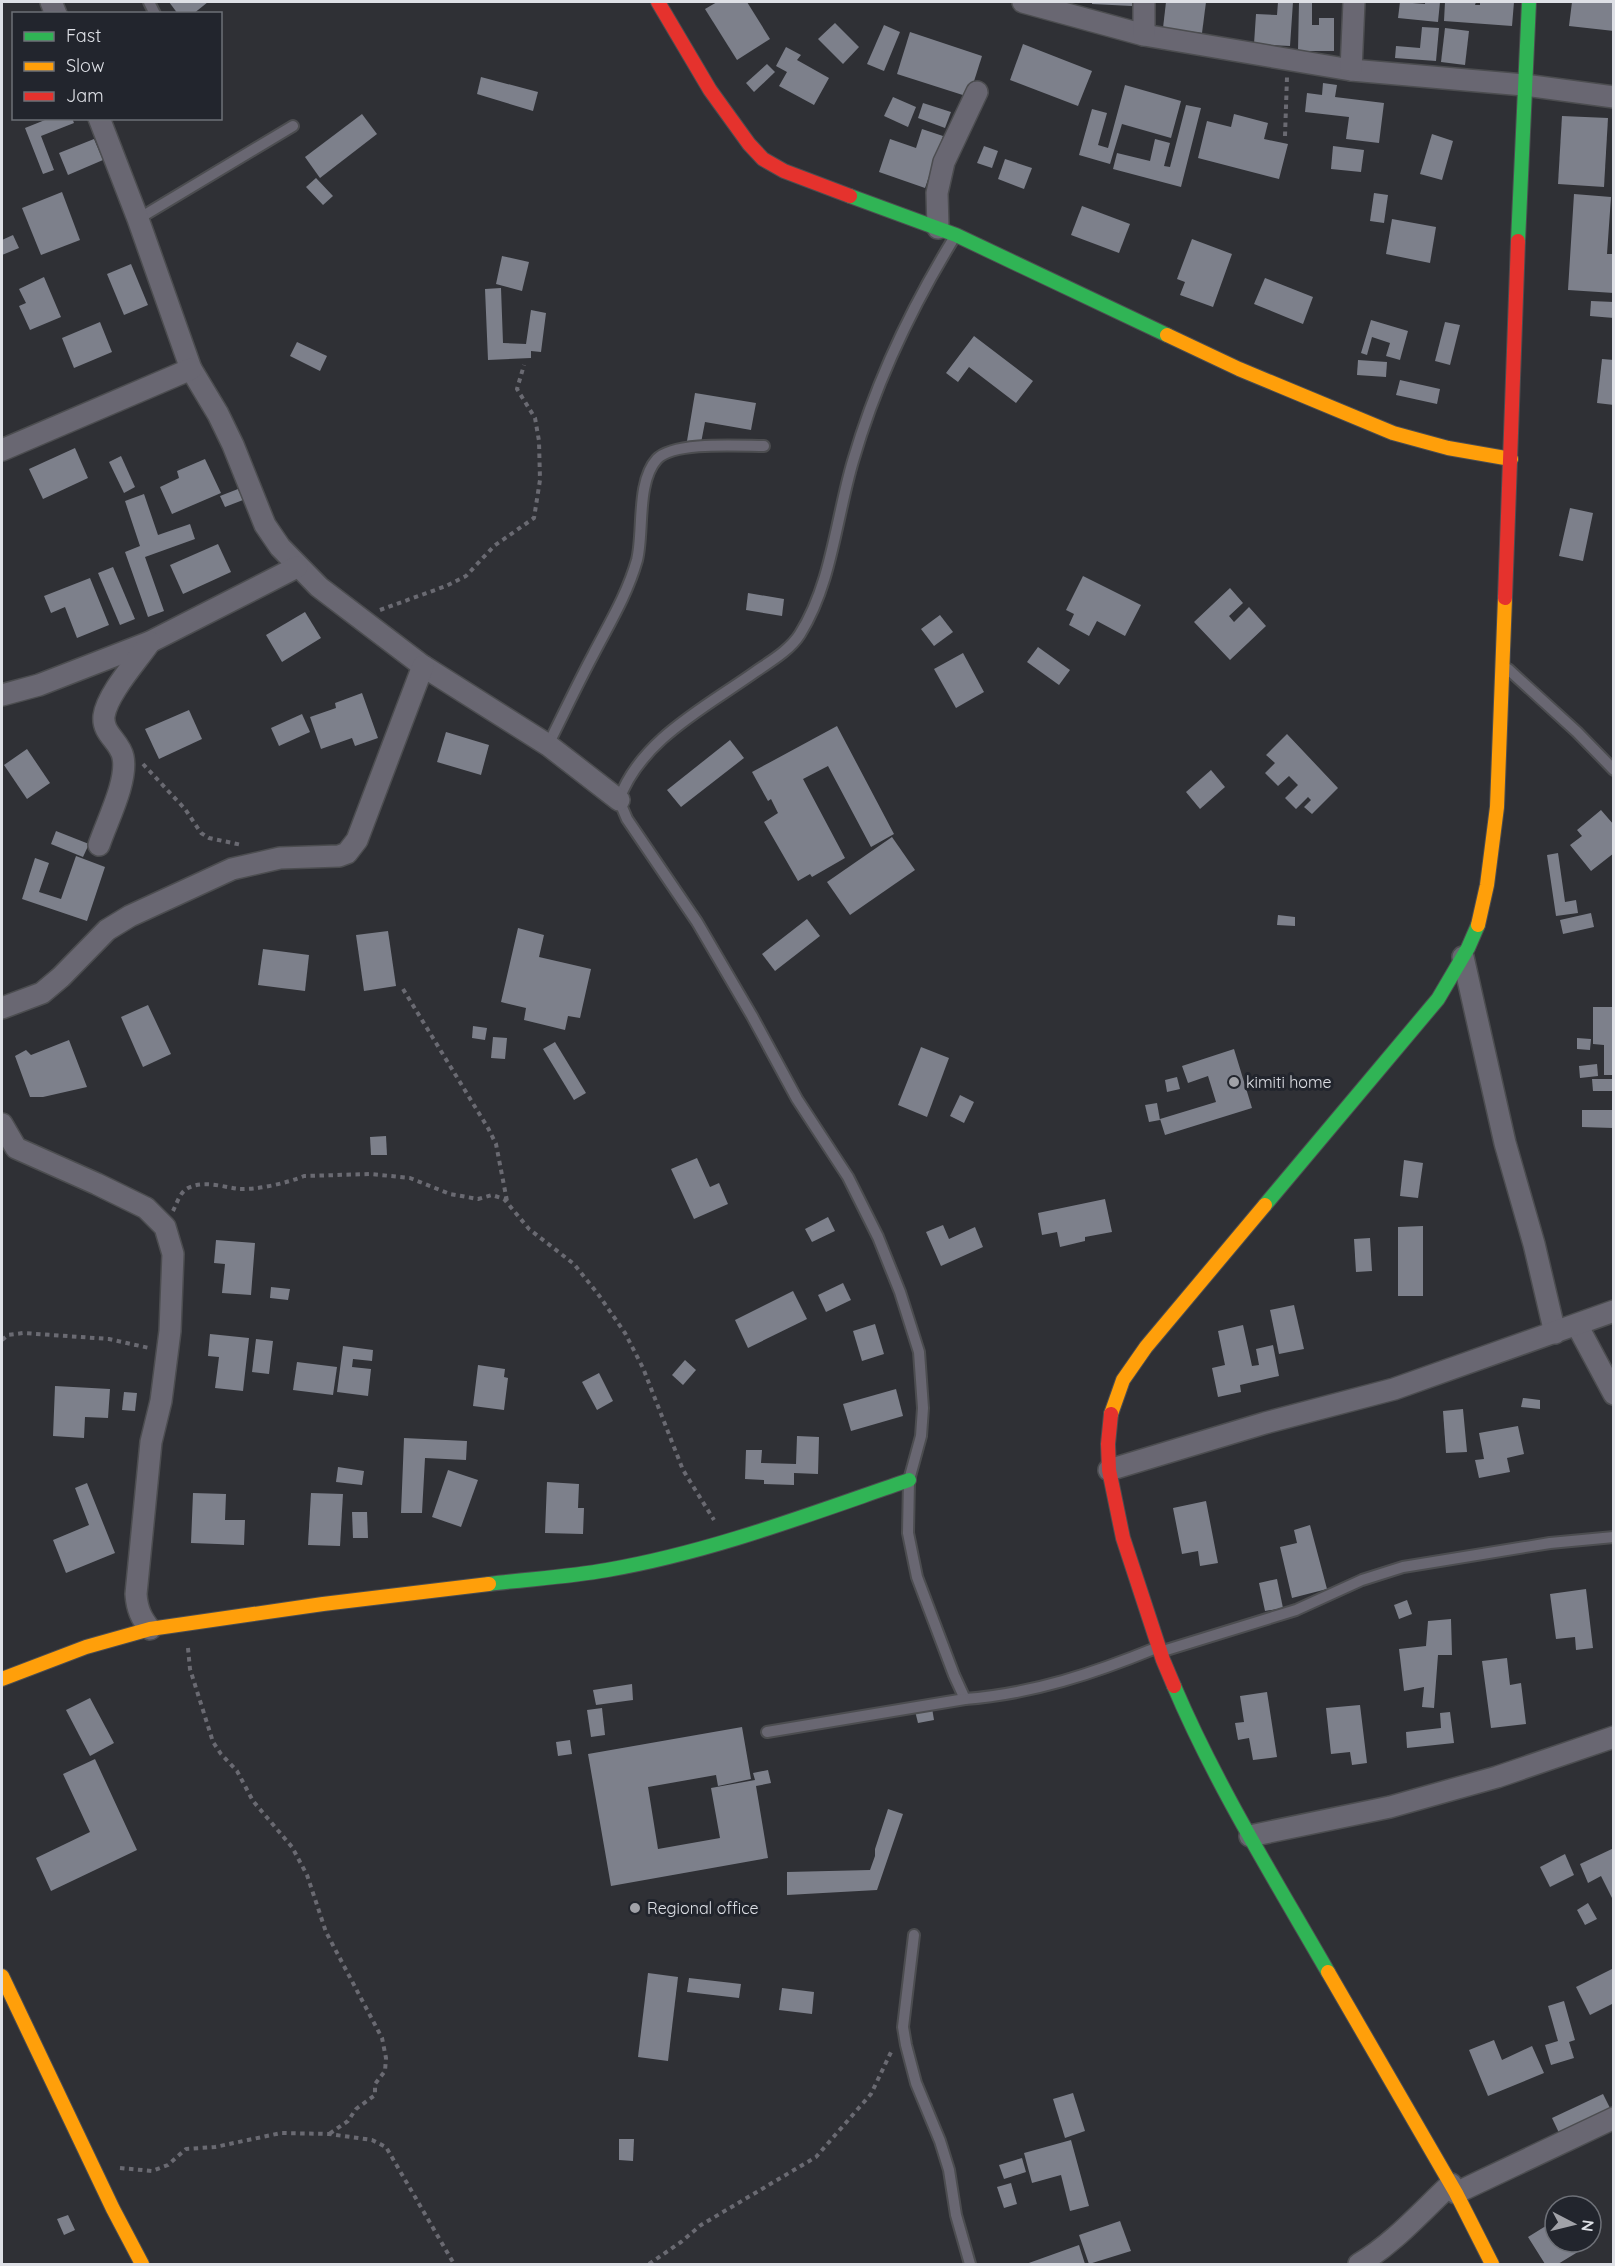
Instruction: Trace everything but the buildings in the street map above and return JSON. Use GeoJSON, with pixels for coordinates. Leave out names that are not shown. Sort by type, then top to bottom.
{"type":"FeatureCollection","features":[{"type":"Feature","properties":{"kind":"street"},"geometry":{"type":"LineString","coordinates":[[658,2],[710,90],[749,144],[763,159],[784,171],[947,232],[1239,369],[1336,411],[1393,433],[1448,448],[1511,459]]}},
{"type":"Feature","properties":{"kind":"street"},"geometry":{"type":"LineString","coordinates":[[1023,2],[1144,35],[1351,70],[1524,85],[1614,97]]}},
{"type":"Feature","properties":{"kind":"street"},"geometry":{"type":"LineString","coordinates":[[1144,2],[1144,35]]}},
{"type":"Feature","properties":{"kind":"street"},"geometry":{"type":"LineString","coordinates":[[1351,70],[1354,2]]}},
{"type":"Feature","properties":{"kind":"street"},"geometry":{"type":"LineString","coordinates":[[1492,2265],[1453,2189],[1250,1836],[1185,1712],[1159,1650],[1122,1538],[1109,1470],[1108,1444],[1111,1412],[1123,1380],[1146,1347],[1438,999],[1463,957],[1476,928],[1484,898],[1497,807],[1529,2]]}},
{"type":"Feature","properties":{"kind":"street"},"geometry":{"type":"LineString","coordinates":[[947,232],[937,193],[944,162],[977,92]]}},
{"type":"Feature","properties":{"kind":"street"},"geometry":{"type":"LineString","coordinates":[[100,120],[138,219],[191,369],[218,414],[233,445],[265,525],[297,567],[319,587],[423,666],[548,745],[619,801]]}},
{"type":"Feature","properties":{"kind":"street"},"geometry":{"type":"LineString","coordinates":[[2,450],[191,369]]}},
{"type":"Feature","properties":{"kind":"street"},"geometry":{"type":"LineString","coordinates":[[2,696],[39,685],[150,642],[297,567]]}},
{"type":"Feature","properties":{"kind":"street"},"geometry":{"type":"LineString","coordinates":[[99,845],[124,772],[123,756],[109,735],[104,716],[113,695],[150,642]]}},
{"type":"Feature","properties":{"kind":"street"},"geometry":{"type":"LineString","coordinates":[[2,1008],[42,993],[61,977],[106,930],[130,916],[232,869],[280,858],[329,857],[347,853],[357,840],[423,666]]}},
{"type":"Feature","properties":{"kind":"street"},"geometry":{"type":"LineString","coordinates":[[1463,957],[1505,1143],[1534,1244],[1555,1333]]}},
{"type":"Feature","properties":{"kind":"street"},"geometry":{"type":"LineString","coordinates":[[2,1124],[9,1144],[146,1208],[165,1227],[173,1254],[167,1352],[161,1401],[151,1442],[136,1594],[141,1618],[150,1629]]}},
{"type":"Feature","properties":{"kind":"street"},"geometry":{"type":"LineString","coordinates":[[1109,1470],[1265,1423],[1394,1389],[1614,1311]]}},
{"type":"Feature","properties":{"kind":"street"},"geometry":{"type":"LineString","coordinates":[[1577,1325],[1614,1394]]}},
{"type":"Feature","properties":{"kind":"street"},"geometry":{"type":"LineString","coordinates":[[2,1679],[86,1647],[150,1629],[323,1604],[607,1570],[728,1541],[794,1521],[909,1480]]}},
{"type":"Feature","properties":{"kind":"street"},"geometry":{"type":"LineString","coordinates":[[1250,1836],[1390,1807],[1497,1777],[1614,1737]]}},
{"type":"Feature","properties":{"kind":"street"},"geometry":{"type":"LineString","coordinates":[[2,1976],[92,2166],[142,2265]]}},
{"type":"Feature","properties":{"kind":"street"},"geometry":{"type":"LineString","coordinates":[[1359,2265],[1379,2252],[1453,2189],[1614,2118]]}},
{"type":"Feature","properties":{"kind":"lane"},"geometry":{"type":"LineString","coordinates":[[138,219],[293,126]]}},
{"type":"Feature","properties":{"kind":"lane"},"geometry":{"type":"LineString","coordinates":[[947,232],[932,274],[882,376],[853,461],[816,604],[799,636],[781,654],[672,731],[655,746],[639,762],[625,784],[619,801],[627,819],[697,922],[797,1099],[848,1177],[878,1237],[919,1352],[921,1436],[909,1480],[908,1533],[917,1577],[954,1675],[966,1699]]}},
{"type":"Feature","properties":{"kind":"lane"},"geometry":{"type":"LineString","coordinates":[[548,745],[628,586],[638,557],[642,498],[658,457],[680,449],[712,445],[764,446]]}},
{"type":"Feature","properties":{"kind":"lane"},"geometry":{"type":"LineString","coordinates":[[1503,664],[1614,770]]}},
{"type":"Feature","properties":{"kind":"lane"},"geometry":{"type":"LineString","coordinates":[[766,1732],[966,1699],[993,1697],[1039,1687],[1099,1671],[1159,1650],[1296,1610],[1362,1580],[1403,1567],[1550,1543],[1614,1537]]}},
{"type":"Feature","properties":{"kind":"lane"},"geometry":{"type":"LineString","coordinates":[[914,1935],[903,2027],[916,2083],[940,2141],[949,2170],[956,2215],[970,2265]]}},
{"type":"Feature","properties":{"kind":"path"},"geometry":{"type":"LineString","coordinates":[[1286,136],[1289,59]]}},
{"type":"Feature","properties":{"kind":"path"},"geometry":{"type":"LineString","coordinates":[[360,618],[446,586],[466,576],[494,546],[534,518],[540,480],[539,441],[535,418],[517,390],[524,365]]}},
{"type":"Feature","properties":{"kind":"path"},"geometry":{"type":"LineString","coordinates":[[119,748],[146,766],[185,809],[201,833],[209,838],[249,847]]}},
{"type":"Feature","properties":{"kind":"path"},"geometry":{"type":"LineString","coordinates":[[403,989],[496,1144],[508,1202]]}},
{"type":"Feature","properties":{"kind":"path"},"geometry":{"type":"LineString","coordinates":[[165,1227],[182,1194],[188,1188],[213,1185],[251,1189],[304,1176],[371,1174],[410,1178],[450,1194],[478,1199],[492,1195],[500,1196],[508,1202],[529,1229],[574,1264],[625,1333],[643,1368],[683,1470],[728,1541]]}},
{"type":"Feature","properties":{"kind":"path"},"geometry":{"type":"LineString","coordinates":[[2,1340],[8,1335],[23,1333],[109,1339],[167,1352]]}},
{"type":"Feature","properties":{"kind":"path"},"geometry":{"type":"LineString","coordinates":[[188,1623],[188,1660],[213,1742],[221,1755],[237,1772],[253,1801],[292,1847],[307,1875],[326,1932],[382,2038],[386,2058],[385,2070],[375,2084],[375,2095],[356,2109],[348,2121],[329,2134]]}},
{"type":"Feature","properties":{"kind":"path"},"geometry":{"type":"LineString","coordinates":[[649,2265],[701,2225],[816,2157],[871,2094],[903,2027]]}},
{"type":"Feature","properties":{"kind":"path"},"geometry":{"type":"LineString","coordinates":[[92,2166],[152,2170],[168,2165],[186,2149],[215,2147],[281,2133],[329,2134],[381,2142],[454,2265]]}},
{"type":"Feature","properties":{"kind":"traffic: fast"},"geometry":{"type":"LineString","coordinates":[[1518,241],[1529,2]]}},
{"type":"Feature","properties":{"kind":"traffic: fast"},"geometry":{"type":"LineString","coordinates":[[850,196],[956,235],[1167,335]]}},
{"type":"Feature","properties":{"kind":"traffic: fast"},"geometry":{"type":"LineString","coordinates":[[1265,1205],[1438,999],[1468,948],[1478,925]]}},
{"type":"Feature","properties":{"kind":"traffic: fast"},"geometry":{"type":"LineString","coordinates":[[489,1584],[592,1572],[684,1553],[797,1519],[909,1480]]}},
{"type":"Feature","properties":{"kind":"traffic: fast"},"geometry":{"type":"LineString","coordinates":[[1174,1686],[1227,1795],[1328,1972]]}},
{"type":"Feature","properties":{"kind":"traffic: slow"},"geometry":{"type":"LineString","coordinates":[[1167,335],[1239,369],[1393,433],[1448,448],[1511,459]]}},
{"type":"Feature","properties":{"kind":"traffic: slow"},"geometry":{"type":"LineString","coordinates":[[1478,925],[1487,885],[1497,807],[1505,598]]}},
{"type":"Feature","properties":{"kind":"traffic: slow"},"geometry":{"type":"LineString","coordinates":[[1111,1414],[1123,1380],[1146,1347],[1265,1205]]}},
{"type":"Feature","properties":{"kind":"traffic: slow"},"geometry":{"type":"LineString","coordinates":[[2,1679],[86,1647],[150,1629],[323,1604],[489,1584]]}},
{"type":"Feature","properties":{"kind":"traffic: slow"},"geometry":{"type":"LineString","coordinates":[[1328,1972],[1456,2193],[1492,2264]]}},
{"type":"Feature","properties":{"kind":"traffic: slow"},"geometry":{"type":"LineString","coordinates":[[2,1976],[113,2209],[142,2264]]}},
{"type":"Feature","properties":{"kind":"traffic: jam"},"geometry":{"type":"LineString","coordinates":[[658,2],[710,90],[749,144],[763,159],[784,171],[850,196]]}},
{"type":"Feature","properties":{"kind":"traffic: jam"},"geometry":{"type":"LineString","coordinates":[[1505,598],[1518,241]]}},
{"type":"Feature","properties":{"kind":"traffic: jam"},"geometry":{"type":"LineString","coordinates":[[1111,1414],[1108,1444],[1109,1470],[1123,1538],[1163,1660],[1174,1686]]}},
{"type":"Feature","properties":{"kind":"place","name":"kimiti home"},"geometry":{"type":"Point","coordinates":[1234,1082]}},
{"type":"Feature","properties":{"kind":"place","name":"Regional office"},"geometry":{"type":"Point","coordinates":[635,1908]}}]}
